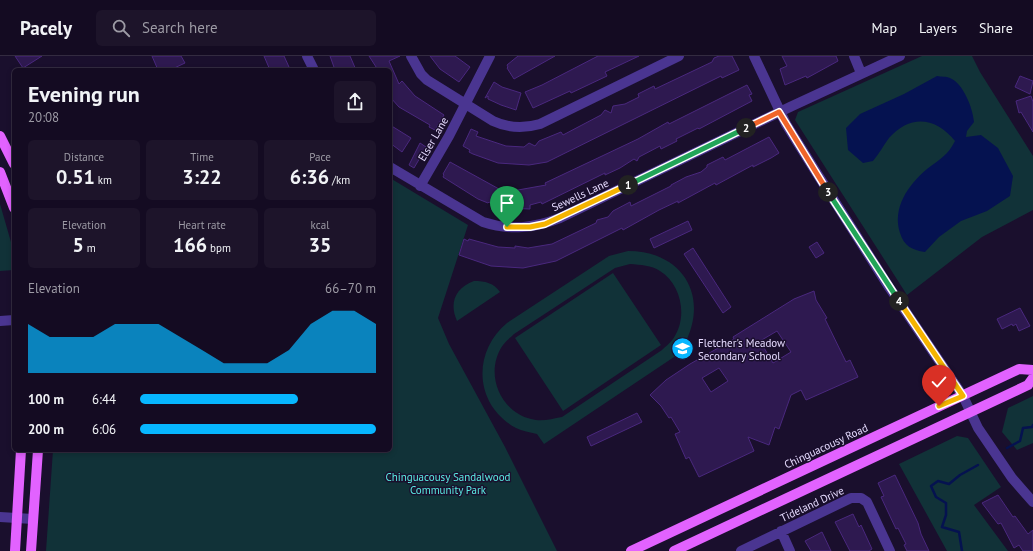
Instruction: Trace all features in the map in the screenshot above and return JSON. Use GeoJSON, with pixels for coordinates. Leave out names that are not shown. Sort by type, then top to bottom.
{"type":"FeatureCollection","features":[{"type":"Feature","properties":{"kind":"main road"},"geometry":{"type":"LineString","coordinates":[[0,136],[12,160]]}},
{"type":"Feature","properties":{"kind":"main road"},"geometry":{"type":"LineString","coordinates":[[0,172],[12,203]]}},
{"type":"Feature","properties":{"kind":"main road","name":"Chinguacousy Road"},"geometry":{"type":"LineString","coordinates":[[631,551],[1019,369],[1033,370]]}},
{"type":"Feature","properties":{"kind":"main road"},"geometry":{"type":"LineString","coordinates":[[674,551],[1028,385],[1033,378]]}},
{"type":"Feature","properties":{"kind":"main road"},"geometry":{"type":"LineString","coordinates":[[15,551],[15,518],[21,452]]}},
{"type":"Feature","properties":{"kind":"main road"},"geometry":{"type":"LineString","coordinates":[[31,551],[38,452]]}},
{"type":"Feature","properties":{"kind":"street"},"geometry":{"type":"LineString","coordinates":[[307,56],[313,68]]}},
{"type":"Feature","properties":{"kind":"street"},"geometry":{"type":"LineString","coordinates":[[411,56],[421,74],[427,80],[498,123],[523,128],[532,126],[679,56]]}},
{"type":"Feature","properties":{"kind":"street","name":"Elser Lane"},"geometry":{"type":"LineString","coordinates":[[420,186],[466,104],[490,56]]}},
{"type":"Feature","properties":{"kind":"street"},"geometry":{"type":"LineString","coordinates":[[754,56],[779,112],[889,287],[963,396],[978,428],[1008,472],[1033,502]]}},
{"type":"Feature","properties":{"kind":"street"},"geometry":{"type":"LineString","coordinates":[[854,56],[861,72]]}},
{"type":"Feature","properties":{"kind":"street","name":"Sewells Lane"},"geometry":{"type":"LineString","coordinates":[[392,169],[483,222],[496,226],[515,228],[538,226],[560,218],[861,72],[900,56]]}},
{"type":"Feature","properties":{"kind":"street"},"geometry":{"type":"LineString","coordinates":[[0,321],[12,320]]}},
{"type":"Feature","properties":{"kind":"street","name":"Tideland Drive"},"geometry":{"type":"LineString","coordinates":[[741,551],[851,498],[861,498],[867,502],[890,551]]}},
{"type":"Feature","properties":{"kind":"street"},"geometry":{"type":"LineString","coordinates":[[0,517],[33,518]]}},
{"type":"Feature","properties":{"kind":"street"},"geometry":{"type":"LineString","coordinates":[[781,532],[790,551]]}},
{"type":"Feature","properties":{"kind":"green space"},"geometry":{"type":"Polygon","coordinates":[[[922,56],[972,56],[980,72],[1033,156],[1033,210],[982,237],[907,295],[795,120],[798,112],[922,56]]]}},
{"type":"Feature","properties":{"kind":"green space","name":"Chinguacousy Sandalwood Community Park"},"geometry":{"type":"Polygon","coordinates":[[[392,179],[468,225],[438,318],[449,344],[505,447],[557,551],[46,551],[53,452],[392,452],[392,179]]]}},
{"type":"Feature","properties":{"kind":"green space"},"geometry":{"type":"Polygon","coordinates":[[[0,204],[11,242],[12,270],[0,271],[0,204]]]}},
{"type":"Feature","properties":{"kind":"green space"},"geometry":{"type":"Polygon","coordinates":[[[628,251],[647,253],[664,259],[677,268],[686,280],[692,294],[694,310],[691,327],[684,345],[686,349],[544,444],[537,434],[516,428],[502,418],[492,406],[485,392],[483,378],[483,363],[488,348],[496,335],[507,323],[609,256],[628,251]],[[630,264],[615,268],[514,334],[503,345],[497,356],[495,378],[503,399],[510,408],[520,415],[535,420],[546,420],[562,417],[662,350],[672,340],[678,331],[680,321],[681,312],[678,293],[667,277],[657,269],[649,266],[630,264]]]}},
{"type":"Feature","properties":{"kind":"green space"},"geometry":{"type":"Polygon","coordinates":[[[613,273],[661,345],[563,411],[515,338],[613,273]]]}},
{"type":"Feature","properties":{"kind":"green space"},"geometry":{"type":"Polygon","coordinates":[[[474,281],[489,283],[495,286],[500,292],[457,321],[454,308],[455,297],[462,288],[474,281]]]}},
{"type":"Feature","properties":{"kind":"green space"},"geometry":{"type":"Polygon","coordinates":[[[1033,396],[1033,443],[1017,450],[1002,432],[1008,408],[1033,396]]]}},
{"type":"Feature","properties":{"kind":"green space"},"geometry":{"type":"Polygon","coordinates":[[[957,436],[968,438],[1001,487],[974,505],[1008,551],[947,551],[899,464],[957,436]]]}},
{"type":"Feature","properties":{"kind":"shaded area"},"geometry":{"type":"Polygon","coordinates":[[[937,76],[948,77],[955,81],[963,90],[972,110],[974,122],[967,131],[966,137],[981,135],[998,148],[1013,176],[1010,196],[987,211],[961,221],[939,237],[925,252],[909,247],[904,241],[898,224],[900,206],[903,198],[914,182],[946,153],[955,141],[940,127],[931,123],[914,122],[897,130],[889,138],[873,161],[863,163],[848,150],[846,128],[860,114],[904,94],[937,76]]]}},
{"type":"Feature","properties":{"kind":"building"},"geometry":{"type":"Polygon","coordinates":[[[15,56],[42,56],[23,68],[15,56]]]}},
{"type":"Feature","properties":{"kind":"building"},"geometry":{"type":"Polygon","coordinates":[[[152,56],[181,56],[185,63],[174,68],[157,68],[152,56]]]}},
{"type":"Feature","properties":{"kind":"building"},"geometry":{"type":"Polygon","coordinates":[[[264,56],[284,56],[289,67],[287,68],[269,68],[264,56]]]}},
{"type":"Feature","properties":{"kind":"building"},"geometry":{"type":"Polygon","coordinates":[[[330,56],[350,56],[355,68],[334,68],[330,56]]]}},
{"type":"Feature","properties":{"kind":"building"},"geometry":{"type":"Polygon","coordinates":[[[369,56],[400,56],[389,61],[399,84],[402,81],[415,96],[444,115],[435,130],[429,127],[430,125],[399,107],[392,99],[392,68],[377,68],[369,56]]]}},
{"type":"Feature","properties":{"kind":"building"},"geometry":{"type":"Polygon","coordinates":[[[430,56],[455,56],[470,67],[459,82],[440,69],[430,56]]]}},
{"type":"Feature","properties":{"kind":"building"},"geometry":{"type":"Polygon","coordinates":[[[518,56],[555,56],[514,79],[507,68],[507,65],[518,56]]]}},
{"type":"Feature","properties":{"kind":"building"},"geometry":{"type":"Polygon","coordinates":[[[598,56],[639,56],[605,72],[607,76],[571,93],[570,91],[533,108],[525,92],[542,85],[598,56]]]}},
{"type":"Feature","properties":{"kind":"building"},"geometry":{"type":"Polygon","coordinates":[[[719,56],[732,56],[739,70],[722,78],[721,76],[547,162],[529,165],[498,163],[473,154],[469,152],[470,150],[463,146],[471,129],[478,132],[476,136],[506,146],[524,147],[529,143],[535,146],[539,141],[561,132],[563,135],[601,115],[605,110],[611,113],[613,106],[625,104],[639,97],[638,94],[654,86],[655,89],[712,62],[714,58],[719,56]]]}},
{"type":"Feature","properties":{"kind":"building"},"geometry":{"type":"Polygon","coordinates":[[[782,56],[836,56],[838,61],[807,78],[806,76],[785,85],[780,69],[787,66],[782,56]]]}},
{"type":"Feature","properties":{"kind":"building"},"geometry":{"type":"Polygon","coordinates":[[[1020,76],[1033,81],[1030,94],[1015,87],[1020,76]]]}},
{"type":"Feature","properties":{"kind":"building"},"geometry":{"type":"Polygon","coordinates":[[[494,82],[502,87],[521,93],[516,110],[488,99],[488,96],[485,98],[494,82]]]}},
{"type":"Feature","properties":{"kind":"building"},"geometry":{"type":"Polygon","coordinates":[[[747,85],[752,94],[749,95],[752,101],[699,129],[698,128],[676,139],[677,141],[661,149],[660,146],[639,157],[637,161],[634,159],[620,168],[605,175],[605,173],[542,204],[541,202],[530,205],[530,209],[507,208],[507,211],[489,202],[488,203],[478,199],[443,177],[443,174],[450,162],[499,189],[518,190],[546,185],[545,183],[747,85]]]}},
{"type":"Feature","properties":{"kind":"building"},"geometry":{"type":"Polygon","coordinates":[[[1031,96],[1033,102],[1033,132],[1021,112],[1019,113],[1016,101],[1031,96]]]}},
{"type":"Feature","properties":{"kind":"building"},"geometry":{"type":"Polygon","coordinates":[[[392,126],[411,138],[402,152],[392,144],[392,126]]]}},
{"type":"Feature","properties":{"kind":"building"},"geometry":{"type":"Polygon","coordinates":[[[769,137],[779,153],[771,158],[753,167],[753,165],[716,185],[715,183],[678,203],[678,201],[659,210],[623,230],[622,228],[556,261],[523,268],[491,266],[459,255],[464,239],[498,247],[515,248],[515,246],[528,248],[552,244],[596,223],[597,220],[608,217],[613,211],[630,202],[631,206],[686,177],[701,172],[707,167],[707,165],[723,157],[725,160],[769,137]]]}},
{"type":"Feature","properties":{"kind":"building"},"geometry":{"type":"Polygon","coordinates":[[[420,143],[429,149],[423,157],[421,156],[414,168],[409,165],[420,143]]]}},
{"type":"Feature","properties":{"kind":"building"},"geometry":{"type":"Polygon","coordinates":[[[688,221],[692,230],[654,248],[650,239],[688,221]]]}},
{"type":"Feature","properties":{"kind":"building"},"geometry":{"type":"Polygon","coordinates":[[[817,242],[824,253],[816,258],[809,247],[817,242]]]}},
{"type":"Feature","properties":{"kind":"building"},"geometry":{"type":"Polygon","coordinates":[[[693,248],[731,307],[723,313],[684,254],[693,248]]]}},
{"type":"Feature","properties":{"kind":"building"},"geometry":{"type":"Polygon","coordinates":[[[814,291],[816,300],[827,318],[825,319],[846,362],[850,360],[858,377],[806,400],[801,390],[791,395],[779,429],[775,427],[769,445],[748,437],[754,451],[699,477],[689,457],[686,459],[675,434],[680,432],[671,417],[669,418],[661,406],[650,395],[666,380],[690,364],[734,339],[733,337],[794,299],[814,291]],[[777,331],[760,341],[773,363],[791,352],[777,331]],[[719,368],[702,378],[711,392],[728,381],[719,368]]]}},
{"type":"Feature","properties":{"kind":"building"},"geometry":{"type":"Polygon","coordinates":[[[1020,308],[1030,326],[1019,331],[1016,324],[1013,326],[1012,324],[1002,329],[997,319],[1020,308]]]}},
{"type":"Feature","properties":{"kind":"building"},"geometry":{"type":"Polygon","coordinates":[[[637,413],[642,422],[591,446],[587,437],[637,413]]]}},
{"type":"Feature","properties":{"kind":"building"},"geometry":{"type":"Polygon","coordinates":[[[895,475],[918,523],[921,534],[929,551],[907,551],[904,545],[906,544],[898,528],[896,529],[881,497],[884,496],[878,483],[895,475]]]}},
{"type":"Feature","properties":{"kind":"building"},"geometry":{"type":"Polygon","coordinates":[[[998,495],[1013,517],[1015,516],[1028,534],[1033,530],[1033,551],[1023,551],[1019,545],[1014,548],[1001,523],[998,524],[982,503],[998,495]]]}},
{"type":"Feature","properties":{"kind":"building"},"geometry":{"type":"Polygon","coordinates":[[[853,514],[859,527],[861,525],[872,549],[869,551],[850,551],[835,522],[853,514]]]}},
{"type":"Feature","properties":{"kind":"building"},"geometry":{"type":"Polygon","coordinates":[[[822,532],[831,551],[811,551],[805,541],[822,532]]]}},
{"type":"Feature","properties":{"kind":"waterway"},"geometry":{"type":"LineString","coordinates":[[1007,448],[1020,441],[1023,428],[1032,427],[1033,425]]}},
{"type":"Feature","properties":{"kind":"waterway"},"geometry":{"type":"LineString","coordinates":[[962,551],[959,532],[942,527],[946,515],[946,503],[936,497],[931,486],[938,481],[949,484],[960,475],[978,465]]}},
{"type":"Feature","properties":{"kind":"place","name":"Fletcher's Meadow Secondary School"},"geometry":{"type":"Point","coordinates":[683,349]}},
{"type":"Feature","properties":{"kind":"route"},"geometry":{"type":"LineString","coordinates":[[507,227],[530,227],[545,224],[560,218],[779,112],[889,287],[963,396],[939,406]]}}]}
